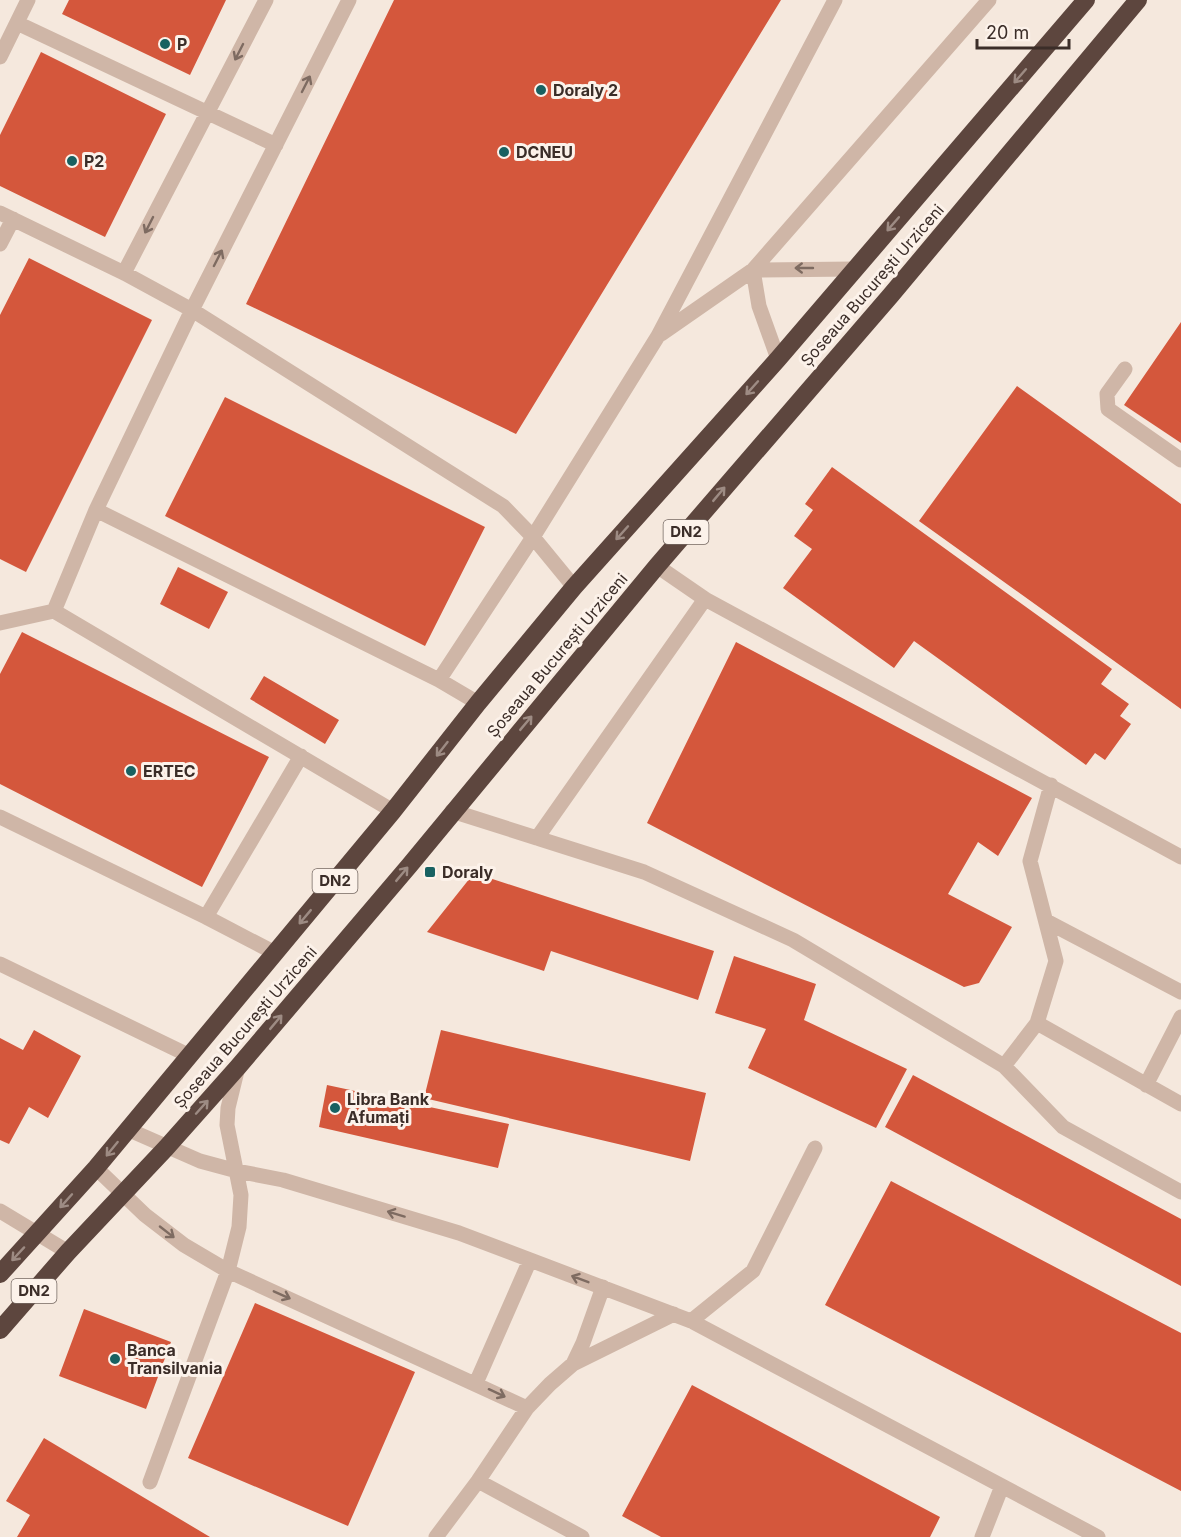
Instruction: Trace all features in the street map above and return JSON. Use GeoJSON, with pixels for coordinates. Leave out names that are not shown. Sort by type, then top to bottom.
{"type":"FeatureCollection","features":[{"type":"Feature","properties":{"kind":"highway","name":"Șoseaua București Urziceni"},"geometry":{"type":"LineString","coordinates":[[0,1274],[96,1168],[190,1056],[393,811],[574,587],[778,358],[1086,0]]}},
{"type":"Feature","properties":{"kind":"highway","name":"Șoseaua București Urziceni"},"geometry":{"type":"LineString","coordinates":[[0,1330],[68,1252],[238,1067],[409,866],[657,566],[891,295],[1138,0]]}},
{"type":"Feature","properties":{"kind":"street"},"geometry":{"type":"LineString","coordinates":[[0,57],[28,0]]}},
{"type":"Feature","properties":{"kind":"street"},"geometry":{"type":"LineString","coordinates":[[124,273],[266,0]]}},
{"type":"Feature","properties":{"kind":"street"},"geometry":{"type":"LineString","coordinates":[[54,611],[96,510],[192,310],[349,0]]}},
{"type":"Feature","properties":{"kind":"street"},"geometry":{"type":"LineString","coordinates":[[439,680],[533,537],[658,336],[835,0]]}},
{"type":"Feature","properties":{"kind":"street"},"geometry":{"type":"LineString","coordinates":[[658,336],[753,270],[988,0]]}},
{"type":"Feature","properties":{"kind":"street"},"geometry":{"type":"LineString","coordinates":[[17,23],[276,145]]}},
{"type":"Feature","properties":{"kind":"street"},"geometry":{"type":"LineString","coordinates":[[0,244],[6,216],[124,273],[192,310],[503,506],[533,537],[574,587]]}},
{"type":"Feature","properties":{"kind":"street"},"geometry":{"type":"LineString","coordinates":[[753,270],[854,269]]}},
{"type":"Feature","properties":{"kind":"street"},"geometry":{"type":"LineString","coordinates":[[753,270],[759,306],[778,358]]}},
{"type":"Feature","properties":{"kind":"street"},"geometry":{"type":"LineString","coordinates":[[1125,369],[1107,394],[1108,409],[1181,460]]}},
{"type":"Feature","properties":{"kind":"street"},"geometry":{"type":"LineString","coordinates":[[96,510],[439,680],[478,703]]}},
{"type":"Feature","properties":{"kind":"street"},"geometry":{"type":"LineString","coordinates":[[657,566],[705,599],[1181,857]]}},
{"type":"Feature","properties":{"kind":"street"},"geometry":{"type":"LineString","coordinates":[[537,838],[705,599]]}},
{"type":"Feature","properties":{"kind":"street"},"geometry":{"type":"LineString","coordinates":[[0,624],[54,611],[393,811]]}},
{"type":"Feature","properties":{"kind":"street"},"geometry":{"type":"LineString","coordinates":[[206,917],[302,756]]}},
{"type":"Feature","properties":{"kind":"street"},"geometry":{"type":"LineString","coordinates":[[1004,1066],[1037,1023],[1056,961],[1030,861],[1051,785]]}},
{"type":"Feature","properties":{"kind":"street"},"geometry":{"type":"LineString","coordinates":[[453,811],[644,872],[792,940],[1004,1066],[1063,1127],[1181,1192]]}},
{"type":"Feature","properties":{"kind":"street"},"geometry":{"type":"LineString","coordinates":[[0,817],[275,952]]}},
{"type":"Feature","properties":{"kind":"street"},"geometry":{"type":"LineString","coordinates":[[1046,921],[1181,992]]}},
{"type":"Feature","properties":{"kind":"street"},"geometry":{"type":"LineString","coordinates":[[0,964],[190,1056]]}},
{"type":"Feature","properties":{"kind":"street"},"geometry":{"type":"LineString","coordinates":[[1146,1085],[1181,1017]]}},
{"type":"Feature","properties":{"kind":"street"},"geometry":{"type":"LineString","coordinates":[[1037,1023],[1181,1104]]}},
{"type":"Feature","properties":{"kind":"street"},"geometry":{"type":"LineString","coordinates":[[150,1482],[228,1271],[239,1227],[241,1195],[226,1125],[238,1067]]}},
{"type":"Feature","properties":{"kind":"street"},"geometry":{"type":"LineString","coordinates":[[127,1130],[200,1161],[284,1180],[426,1223],[691,1321],[1098,1537]]}},
{"type":"Feature","properties":{"kind":"street"},"geometry":{"type":"LineString","coordinates":[[691,1321],[753,1271],[815,1148]]}},
{"type":"Feature","properties":{"kind":"street"},"geometry":{"type":"LineString","coordinates":[[96,1168],[145,1215],[184,1245],[228,1271],[528,1408]]}},
{"type":"Feature","properties":{"kind":"street"},"geometry":{"type":"LineString","coordinates":[[0,1211],[68,1252]]}},
{"type":"Feature","properties":{"kind":"street"},"geometry":{"type":"LineString","coordinates":[[476,1383],[530,1260]]}},
{"type":"Feature","properties":{"kind":"street"},"geometry":{"type":"LineString","coordinates":[[573,1364],[583,1344],[603,1287]]}},
{"type":"Feature","properties":{"kind":"street"},"geometry":{"type":"LineString","coordinates":[[436,1537],[528,1408],[550,1384],[573,1364],[674,1314]]}},
{"type":"Feature","properties":{"kind":"street"},"geometry":{"type":"LineString","coordinates":[[478,1481],[582,1537]]}},
{"type":"Feature","properties":{"kind":"street"},"geometry":{"type":"LineString","coordinates":[[982,1537],[1002,1486]]}},
{"type":"Feature","properties":{"kind":"building","name":"P"},"geometry":{"type":"Polygon","coordinates":[[[69,0],[226,0],[190,75],[62,14],[69,0]]]}},
{"type":"Feature","properties":{"kind":"building","name":"DCNEU"},"geometry":{"type":"Polygon","coordinates":[[[394,0],[781,0],[516,434],[246,304],[394,0]]]}},
{"type":"Feature","properties":{"kind":"building","name":"P2"},"geometry":{"type":"Polygon","coordinates":[[[41,52],[166,114],[105,237],[0,186],[0,135],[41,52]]]}},
{"type":"Feature","properties":{"kind":"building"},"geometry":{"type":"Polygon","coordinates":[[[29,258],[152,320],[26,572],[0,559],[0,315],[29,258]]]}},
{"type":"Feature","properties":{"kind":"building"},"geometry":{"type":"Polygon","coordinates":[[[1181,322],[1181,443],[1124,405],[1181,322]]]}},
{"type":"Feature","properties":{"kind":"building"},"geometry":{"type":"Polygon","coordinates":[[[1017,386],[1181,504],[1181,709],[919,521],[1017,386]]]}},
{"type":"Feature","properties":{"kind":"building"},"geometry":{"type":"Polygon","coordinates":[[[225,397],[485,527],[425,646],[165,516],[225,397]]]}},
{"type":"Feature","properties":{"kind":"building"},"geometry":{"type":"Polygon","coordinates":[[[832,467],[1112,669],[1101,684],[1129,704],[1120,716],[1131,724],[1105,760],[1095,753],[1086,765],[914,641],[894,668],[783,588],[812,549],[794,536],[813,510],[805,504],[832,467]]]}},
{"type":"Feature","properties":{"kind":"building"},"geometry":{"type":"Polygon","coordinates":[[[178,567],[228,592],[209,629],[160,604],[178,567]]]}},
{"type":"Feature","properties":{"kind":"building","name":"ERTEC"},"geometry":{"type":"Polygon","coordinates":[[[22,632],[269,757],[202,887],[0,784],[0,674],[22,632]]]}},
{"type":"Feature","properties":{"kind":"building"},"geometry":{"type":"Polygon","coordinates":[[[736,642],[1032,798],[998,856],[978,842],[948,894],[1012,927],[979,983],[964,987],[647,823],[736,642]]]}},
{"type":"Feature","properties":{"kind":"building"},"geometry":{"type":"Polygon","coordinates":[[[264,676],[339,720],[325,744],[250,699],[264,676]]]}},
{"type":"Feature","properties":{"kind":"building"},"geometry":{"type":"Polygon","coordinates":[[[474,873],[714,951],[698,1000],[551,951],[544,971],[427,932],[474,873]]]}},
{"type":"Feature","properties":{"kind":"building"},"geometry":{"type":"Polygon","coordinates":[[[734,956],[816,984],[804,1020],[907,1069],[876,1128],[748,1068],[766,1029],[715,1013],[734,956]]]}},
{"type":"Feature","properties":{"kind":"building"},"geometry":{"type":"Polygon","coordinates":[[[34,1030],[81,1056],[48,1118],[29,1107],[9,1144],[0,1140],[0,1038],[23,1050],[34,1030]]]}},
{"type":"Feature","properties":{"kind":"building"},"geometry":{"type":"Polygon","coordinates":[[[441,1030],[706,1093],[690,1161],[424,1098],[441,1030]]]}},
{"type":"Feature","properties":{"kind":"building"},"geometry":{"type":"Polygon","coordinates":[[[913,1075],[1181,1219],[1181,1286],[885,1127],[913,1075]]]}},
{"type":"Feature","properties":{"kind":"building"},"geometry":{"type":"Polygon","coordinates":[[[327,1085],[509,1124],[498,1168],[319,1127],[327,1085]]]}},
{"type":"Feature","properties":{"kind":"building"},"geometry":{"type":"Polygon","coordinates":[[[891,1181],[1181,1333],[1181,1491],[825,1305],[891,1181]]]}},
{"type":"Feature","properties":{"kind":"building"},"geometry":{"type":"Polygon","coordinates":[[[255,1303],[415,1372],[348,1526],[188,1458],[255,1303]]]}},
{"type":"Feature","properties":{"kind":"building","name":"Banca Transilvania"},"geometry":{"type":"Polygon","coordinates":[[[84,1309],[171,1342],[146,1409],[59,1376],[84,1309]]]}},
{"type":"Feature","properties":{"kind":"building"},"geometry":{"type":"Polygon","coordinates":[[[692,1385],[940,1517],[930,1537],[661,1537],[622,1516],[692,1385]]]}},
{"type":"Feature","properties":{"kind":"building"},"geometry":{"type":"Polygon","coordinates":[[[44,1438],[210,1537],[17,1537],[30,1515],[6,1501],[44,1438]]]}},
{"type":"Feature","properties":{"kind":"place","name":"P"},"geometry":{"type":"Point","coordinates":[165,44]}},
{"type":"Feature","properties":{"kind":"place","name":"Doraly 2"},"geometry":{"type":"Point","coordinates":[541,90]}},
{"type":"Feature","properties":{"kind":"place","name":"DCNEU"},"geometry":{"type":"Point","coordinates":[504,152]}},
{"type":"Feature","properties":{"kind":"place","name":"P2"},"geometry":{"type":"Point","coordinates":[72,161]}},
{"type":"Feature","properties":{"kind":"place","name":"ERTEC"},"geometry":{"type":"Point","coordinates":[131,771]}},
{"type":"Feature","properties":{"kind":"place","name":"Doraly"},"geometry":{"type":"Point","coordinates":[430,872]}},
{"type":"Feature","properties":{"kind":"place","name":"Libra Bank Afumați"},"geometry":{"type":"Point","coordinates":[335,1108]}},
{"type":"Feature","properties":{"kind":"place","name":"Banca Transilvania"},"geometry":{"type":"Point","coordinates":[115,1359]}}]}
